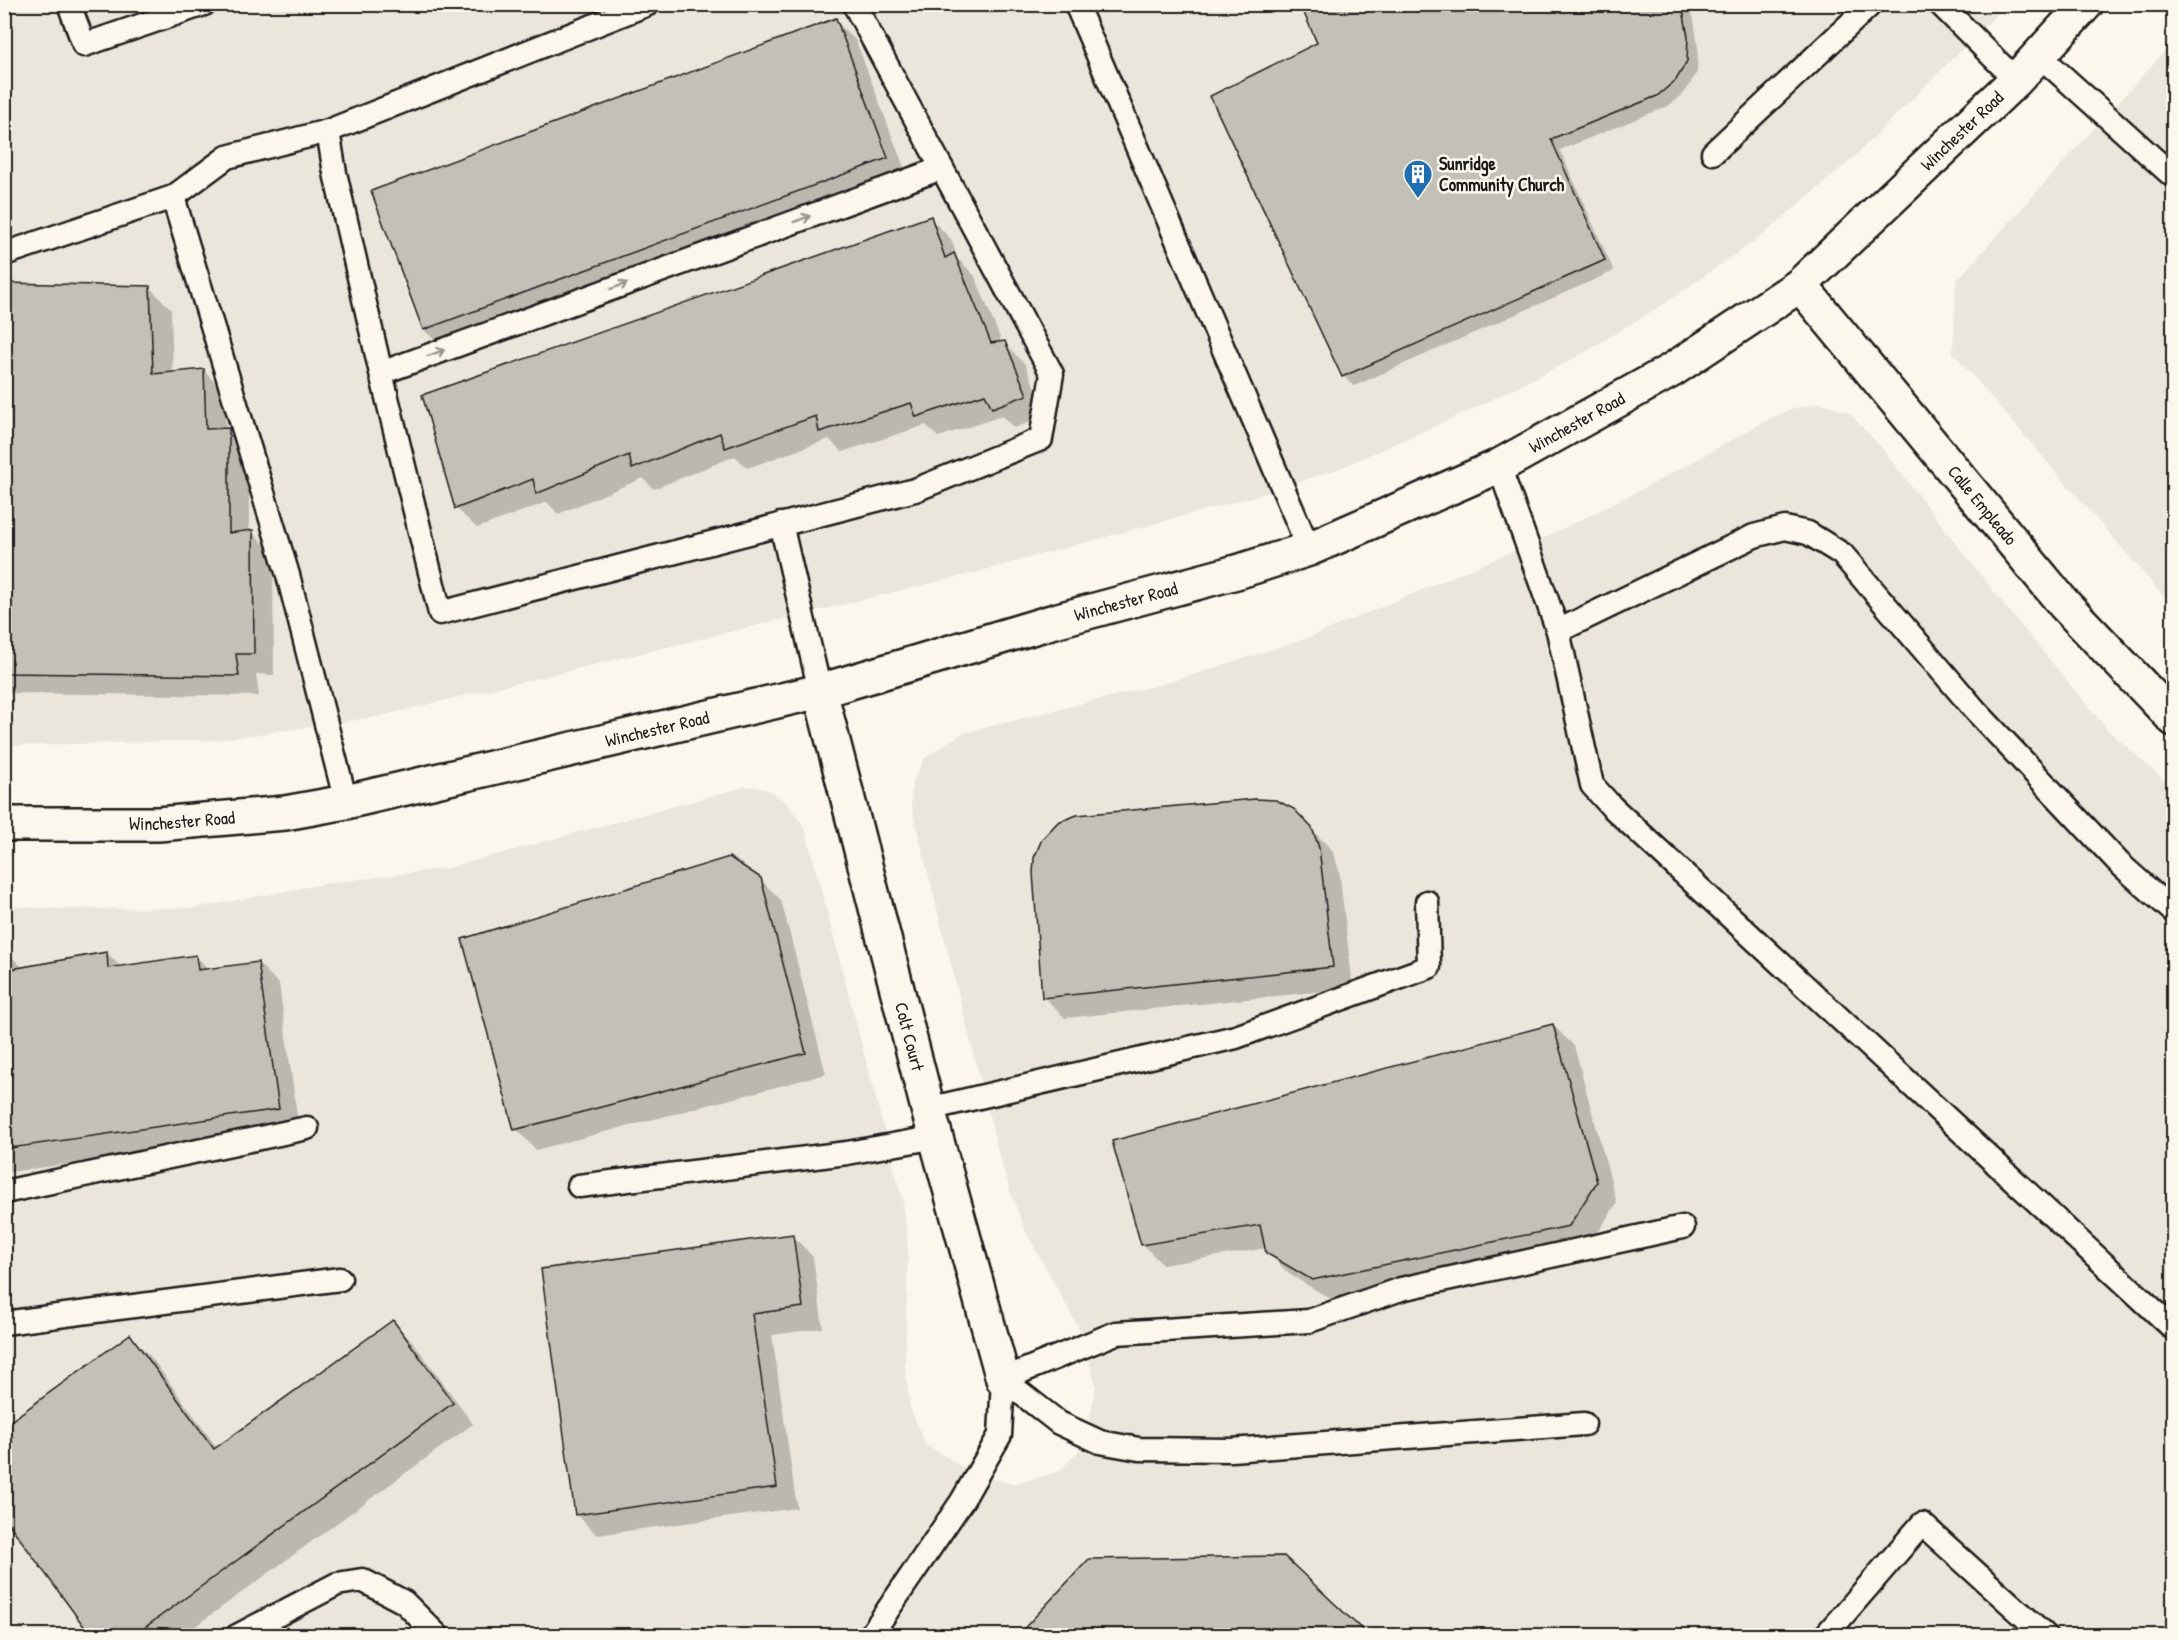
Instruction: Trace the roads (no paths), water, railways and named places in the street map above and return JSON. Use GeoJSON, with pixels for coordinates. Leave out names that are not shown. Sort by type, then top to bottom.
{"type":"FeatureCollection","features":[{"type":"Feature","properties":{"kind":"street","name":"Winchester Road"},"geometry":{"type":"LineString","coordinates":[[4,824],[158,824],[285,813],[346,802],[820,691],[1058,620],[1240,571],[1309,549],[1499,466],[1672,370],[1800,285],[2016,80],[2086,4]]}},
{"type":"Feature","properties":{"kind":"street","name":"Calle Empleado"},"geometry":{"type":"LineString","coordinates":[[1800,285],[2064,604],[2174,719]]}},
{"type":"Feature","properties":{"kind":"street","name":"Colt Court"},"geometry":{"type":"LineString","coordinates":[[820,691],[932,1123],[1003,1379]]}},
{"type":"Feature","properties":{"kind":"lane"},"geometry":{"type":"LineString","coordinates":[[69,4],[84,45],[204,4]]}},
{"type":"Feature","properties":{"kind":"lane"},"geometry":{"type":"LineString","coordinates":[[4,254],[173,197],[227,157],[328,131],[648,4]]}},
{"type":"Feature","properties":{"kind":"lane"},"geometry":{"type":"LineString","coordinates":[[328,131],[335,173],[381,373],[440,613],[915,490],[1041,439],[1052,374],[854,4]]}},
{"type":"Feature","properties":{"kind":"lane"},"geometry":{"type":"LineString","coordinates":[[1076,4],[1309,549]]}},
{"type":"Feature","properties":{"kind":"lane"},"geometry":{"type":"LineString","coordinates":[[1713,153],[1871,4]]}},
{"type":"Feature","properties":{"kind":"lane"},"geometry":{"type":"LineString","coordinates":[[1940,4],[2016,80]]}},
{"type":"Feature","properties":{"kind":"lane"},"geometry":{"type":"LineString","coordinates":[[2039,55],[2174,177]]}},
{"type":"Feature","properties":{"kind":"lane"},"geometry":{"type":"LineString","coordinates":[[381,373],[942,168]]}},
{"type":"Feature","properties":{"kind":"lane"},"geometry":{"type":"LineString","coordinates":[[173,197],[288,575],[346,802]]}},
{"type":"Feature","properties":{"kind":"lane"},"geometry":{"type":"LineString","coordinates":[[1499,466],[1558,631],[1592,785],[1620,814],[2174,1329]]}},
{"type":"Feature","properties":{"kind":"lane"},"geometry":{"type":"LineString","coordinates":[[781,524],[820,691]]}},
{"type":"Feature","properties":{"kind":"lane"},"geometry":{"type":"LineString","coordinates":[[1558,631],[1754,536],[1785,528],[1809,533],[1842,554],[1976,711],[2120,864],[2174,912]]}},
{"type":"Feature","properties":{"kind":"lane"},"geometry":{"type":"LineString","coordinates":[[579,1186],[847,1153],[932,1123],[1236,1037],[1429,968],[1427,902]]}},
{"type":"Feature","properties":{"kind":"lane"},"geometry":{"type":"LineString","coordinates":[[4,1192],[307,1128]]}},
{"type":"Feature","properties":{"kind":"lane"},"geometry":{"type":"LineString","coordinates":[[1003,1379],[1116,1333],[1309,1321],[1401,1289],[1683,1227]]}},
{"type":"Feature","properties":{"kind":"lane"},"geometry":{"type":"LineString","coordinates":[[4,1323],[340,1279]]}},
{"type":"Feature","properties":{"kind":"lane"},"geometry":{"type":"LineString","coordinates":[[1003,1379],[1059,1423],[1100,1442],[1139,1449],[1231,1450],[1584,1424]]}},
{"type":"Feature","properties":{"kind":"lane"},"geometry":{"type":"LineString","coordinates":[[870,1635],[962,1502],[1000,1435],[1003,1379]]}},
{"type":"Feature","properties":{"kind":"lane"},"geometry":{"type":"LineString","coordinates":[[1825,1635],[1922,1524],[2046,1635]]}},
{"type":"Feature","properties":{"kind":"lane"},"geometry":{"type":"LineString","coordinates":[[237,1635],[338,1584],[362,1580],[404,1602],[438,1635]]}},
{"type":"Feature","properties":{"kind":"place","name":"Sunridge Community Church"},"geometry":{"type":"Point","coordinates":[1418,200]}}]}
